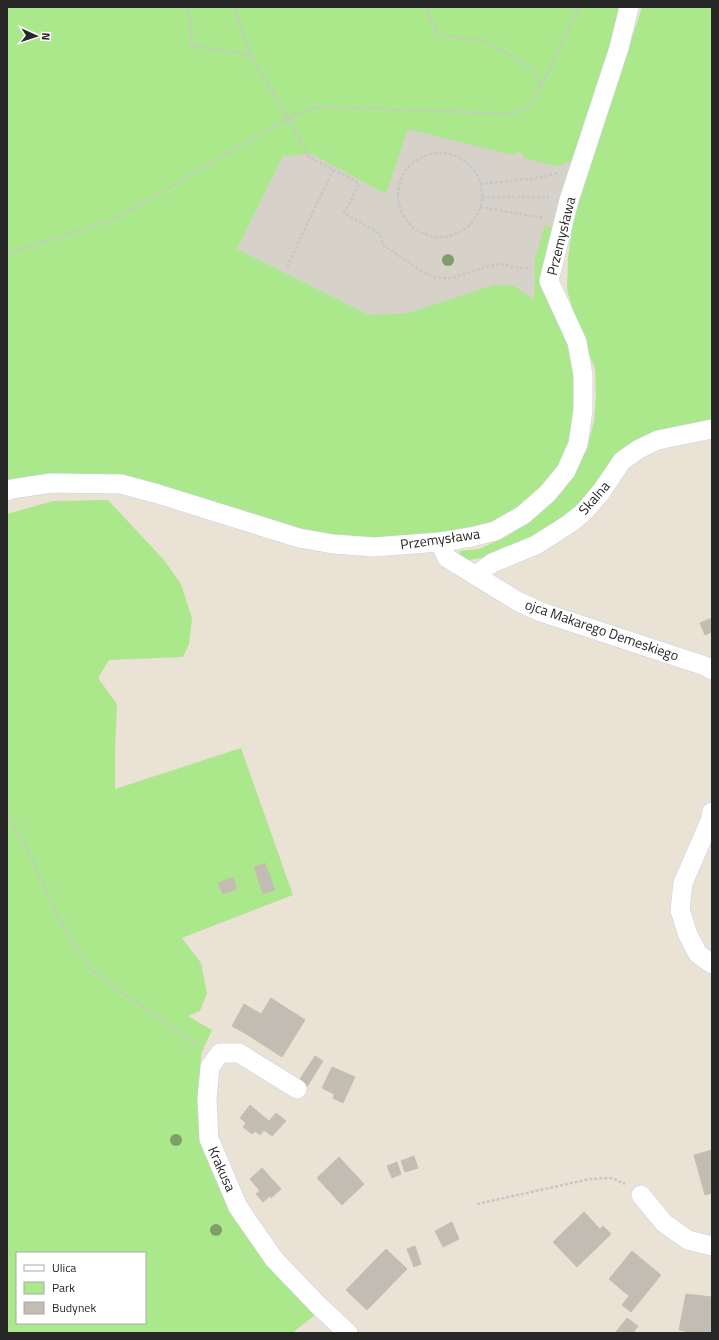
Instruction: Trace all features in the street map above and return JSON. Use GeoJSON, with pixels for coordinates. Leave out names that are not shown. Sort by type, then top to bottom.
{"type":"FeatureCollection","features":[{"type":"Feature","properties":{"kind":"street","name":"Przemysława"},"geometry":{"type":"LineString","coordinates":[[7,491],[51,483],[121,484],[299,538],[333,544],[374,547],[440,542],[471,537],[495,531],[523,515],[547,494],[566,471],[578,444],[583,410],[583,375],[577,342],[549,281],[569,200],[619,48],[629,7]]}},
{"type":"Feature","properties":{"kind":"street","name":"Skalna"},"geometry":{"type":"LineString","coordinates":[[476,575],[492,564],[536,545],[569,524],[584,512],[622,461],[639,449],[658,440],[712,429]]}},
{"type":"Feature","properties":{"kind":"street","name":"ojca Makarego Demeskiego"},"geometry":{"type":"LineString","coordinates":[[440,542],[447,558],[517,601],[541,612],[705,666],[712,670]]}},
{"type":"Feature","properties":{"kind":"street"},"geometry":{"type":"LineString","coordinates":[[712,812],[710,821],[683,883],[680,910],[688,935],[698,954],[712,964]]}},
{"type":"Feature","properties":{"kind":"street"},"geometry":{"type":"LineString","coordinates":[[217,1058],[220,1053],[239,1053],[297,1089]]}},
{"type":"Feature","properties":{"kind":"street","name":"Krakusa"},"geometry":{"type":"LineString","coordinates":[[217,1058],[210,1067],[207,1100],[209,1139],[238,1207],[274,1259],[319,1306],[348,1333]]}},
{"type":"Feature","properties":{"kind":"street"},"geometry":{"type":"LineString","coordinates":[[641,1195],[664,1223],[688,1240],[712,1246]]}},
{"type":"Feature","properties":{"kind":"path"},"geometry":{"type":"LineString","coordinates":[[184,7],[189,14],[192,32],[191,45],[251,56]]}},
{"type":"Feature","properties":{"kind":"path"},"geometry":{"type":"LineString","coordinates":[[236,7],[241,29],[251,56],[288,118],[309,157],[359,185],[344,213],[380,234],[383,245],[423,272],[436,278],[452,278],[489,266],[502,264],[517,268],[531,268],[536,266]]}},
{"type":"Feature","properties":{"kind":"path"},"geometry":{"type":"LineString","coordinates":[[426,7],[438,35],[485,41],[533,69],[541,87]]}},
{"type":"Feature","properties":{"kind":"path"},"geometry":{"type":"LineString","coordinates":[[7,254],[109,221],[288,118],[315,107],[510,114],[529,106],[541,87],[579,7]]}},
{"type":"Feature","properties":{"kind":"path"},"geometry":{"type":"LineString","coordinates":[[441,153],[454,156],[466,162],[475,172],[480,184],[482,197],[479,212],[471,224],[459,233],[446,237],[431,237],[418,231],[407,222],[400,209],[398,194],[400,181],[416,160],[428,155],[441,153]]}},
{"type":"Feature","properties":{"kind":"path"},"geometry":{"type":"LineString","coordinates":[[287,267],[333,170]]}},
{"type":"Feature","properties":{"kind":"path"},"geometry":{"type":"LineString","coordinates":[[480,184],[538,178],[558,172]]}},
{"type":"Feature","properties":{"kind":"path"},"geometry":{"type":"LineString","coordinates":[[482,197],[540,197]]}},
{"type":"Feature","properties":{"kind":"path"},"geometry":{"type":"LineString","coordinates":[[480,207],[538,216]]}},
{"type":"Feature","properties":{"kind":"path"},"geometry":{"type":"LineString","coordinates":[[7,814],[26,847],[61,923],[92,970],[217,1058]]}},
{"type":"Feature","properties":{"kind":"path"},"geometry":{"type":"LineString","coordinates":[[477,1204],[590,1179],[612,1178],[634,1189],[641,1195]]}},
{"type":"Feature","properties":{"kind":"green space"},"geometry":{"type":"Polygon","coordinates":[[[7,7],[629,7],[549,281],[583,375],[566,471],[495,531],[374,547],[158,494],[7,491],[7,7]]]}},
{"type":"Feature","properties":{"kind":"green space"},"geometry":{"type":"Polygon","coordinates":[[[642,7],[712,7],[712,423],[649,436],[582,504],[555,526],[489,557],[468,560],[461,559],[459,551],[479,549],[506,537],[535,517],[561,493],[575,473],[587,449],[594,421],[596,396],[595,369],[577,323],[567,290],[568,258],[573,221],[642,7]]]}},
{"type":"Feature","properties":{"kind":"green space"},"geometry":{"type":"Polygon","coordinates":[[[108,500],[164,560],[181,584],[192,618],[189,644],[183,657],[109,660],[98,678],[117,704],[115,789],[241,748],[293,895],[182,938],[201,963],[207,993],[200,1011],[188,1016],[212,1030],[201,1054],[199,1118],[210,1168],[246,1232],[319,1312],[292,1333],[7,1333],[7,514],[53,501],[108,500]]]}},
{"type":"Feature","properties":{"kind":"shaded area"},"geometry":{"type":"Polygon","coordinates":[[[408,129],[513,155],[521,151],[524,158],[556,166],[571,161],[552,228],[545,225],[535,259],[534,300],[514,286],[494,285],[408,313],[369,315],[237,249],[283,156],[312,154],[386,194],[408,129]]]}},
{"type":"Feature","properties":{"kind":"building"},"geometry":{"type":"Polygon","coordinates":[[[712,618],[712,632],[705,635],[700,623],[712,618]]]}},
{"type":"Feature","properties":{"kind":"building"},"geometry":{"type":"Polygon","coordinates":[[[265,863],[275,890],[263,894],[254,867],[265,863]]]}},
{"type":"Feature","properties":{"kind":"building"},"geometry":{"type":"Polygon","coordinates":[[[233,877],[237,889],[223,894],[218,883],[233,877]]]}},
{"type":"Feature","properties":{"kind":"building"},"geometry":{"type":"Polygon","coordinates":[[[271,998],[305,1020],[282,1057],[248,1035],[271,998]]]}},
{"type":"Feature","properties":{"kind":"building"},"geometry":{"type":"Polygon","coordinates":[[[244,1004],[261,1014],[248,1035],[232,1026],[244,1004]]]}},
{"type":"Feature","properties":{"kind":"building"},"geometry":{"type":"Polygon","coordinates":[[[315,1056],[323,1061],[305,1090],[296,1085],[315,1056]]]}},
{"type":"Feature","properties":{"kind":"building"},"geometry":{"type":"Polygon","coordinates":[[[332,1067],[355,1077],[343,1103],[333,1098],[334,1094],[322,1088],[332,1067]]]}},
{"type":"Feature","properties":{"kind":"building"},"geometry":{"type":"Polygon","coordinates":[[[250,1105],[269,1121],[276,1113],[286,1121],[272,1136],[264,1130],[260,1135],[255,1131],[252,1134],[243,1127],[246,1123],[240,1118],[250,1105]]]}},
{"type":"Feature","properties":{"kind":"building"},"geometry":{"type":"Polygon","coordinates":[[[712,1150],[712,1193],[705,1195],[694,1155],[712,1150]]]}},
{"type":"Feature","properties":{"kind":"building"},"geometry":{"type":"Polygon","coordinates":[[[414,1156],[418,1168],[405,1172],[401,1161],[414,1156]]]}},
{"type":"Feature","properties":{"kind":"building"},"geometry":{"type":"Polygon","coordinates":[[[339,1157],[364,1184],[342,1205],[317,1178],[339,1157]]]}},
{"type":"Feature","properties":{"kind":"building"},"geometry":{"type":"Polygon","coordinates":[[[397,1162],[401,1174],[392,1178],[387,1166],[397,1162]]]}},
{"type":"Feature","properties":{"kind":"building"},"geometry":{"type":"Polygon","coordinates":[[[262,1168],[281,1189],[271,1198],[270,1196],[263,1202],[256,1194],[260,1191],[250,1179],[262,1168]]]}},
{"type":"Feature","properties":{"kind":"building"},"geometry":{"type":"Polygon","coordinates":[[[584,1212],[600,1229],[603,1226],[611,1234],[577,1267],[553,1242],[584,1212]]]}},
{"type":"Feature","properties":{"kind":"building"},"geometry":{"type":"Polygon","coordinates":[[[452,1222],[459,1239],[443,1247],[435,1231],[452,1222]]]}},
{"type":"Feature","properties":{"kind":"building"},"geometry":{"type":"Polygon","coordinates":[[[415,1246],[421,1264],[414,1267],[407,1249],[415,1246]]]}},
{"type":"Feature","properties":{"kind":"building"},"geometry":{"type":"Polygon","coordinates":[[[386,1249],[407,1269],[367,1310],[346,1290],[386,1249]]]}},
{"type":"Feature","properties":{"kind":"building"},"geometry":{"type":"Polygon","coordinates":[[[632,1251],[661,1275],[631,1312],[622,1305],[629,1296],[609,1279],[632,1251]]]}},
{"type":"Feature","properties":{"kind":"building"},"geometry":{"type":"Polygon","coordinates":[[[686,1294],[712,1297],[712,1333],[695,1333],[679,1330],[686,1294]]]}},
{"type":"Feature","properties":{"kind":"building"},"geometry":{"type":"Polygon","coordinates":[[[627,1318],[638,1326],[633,1333],[615,1333],[627,1318]]]}}]}
